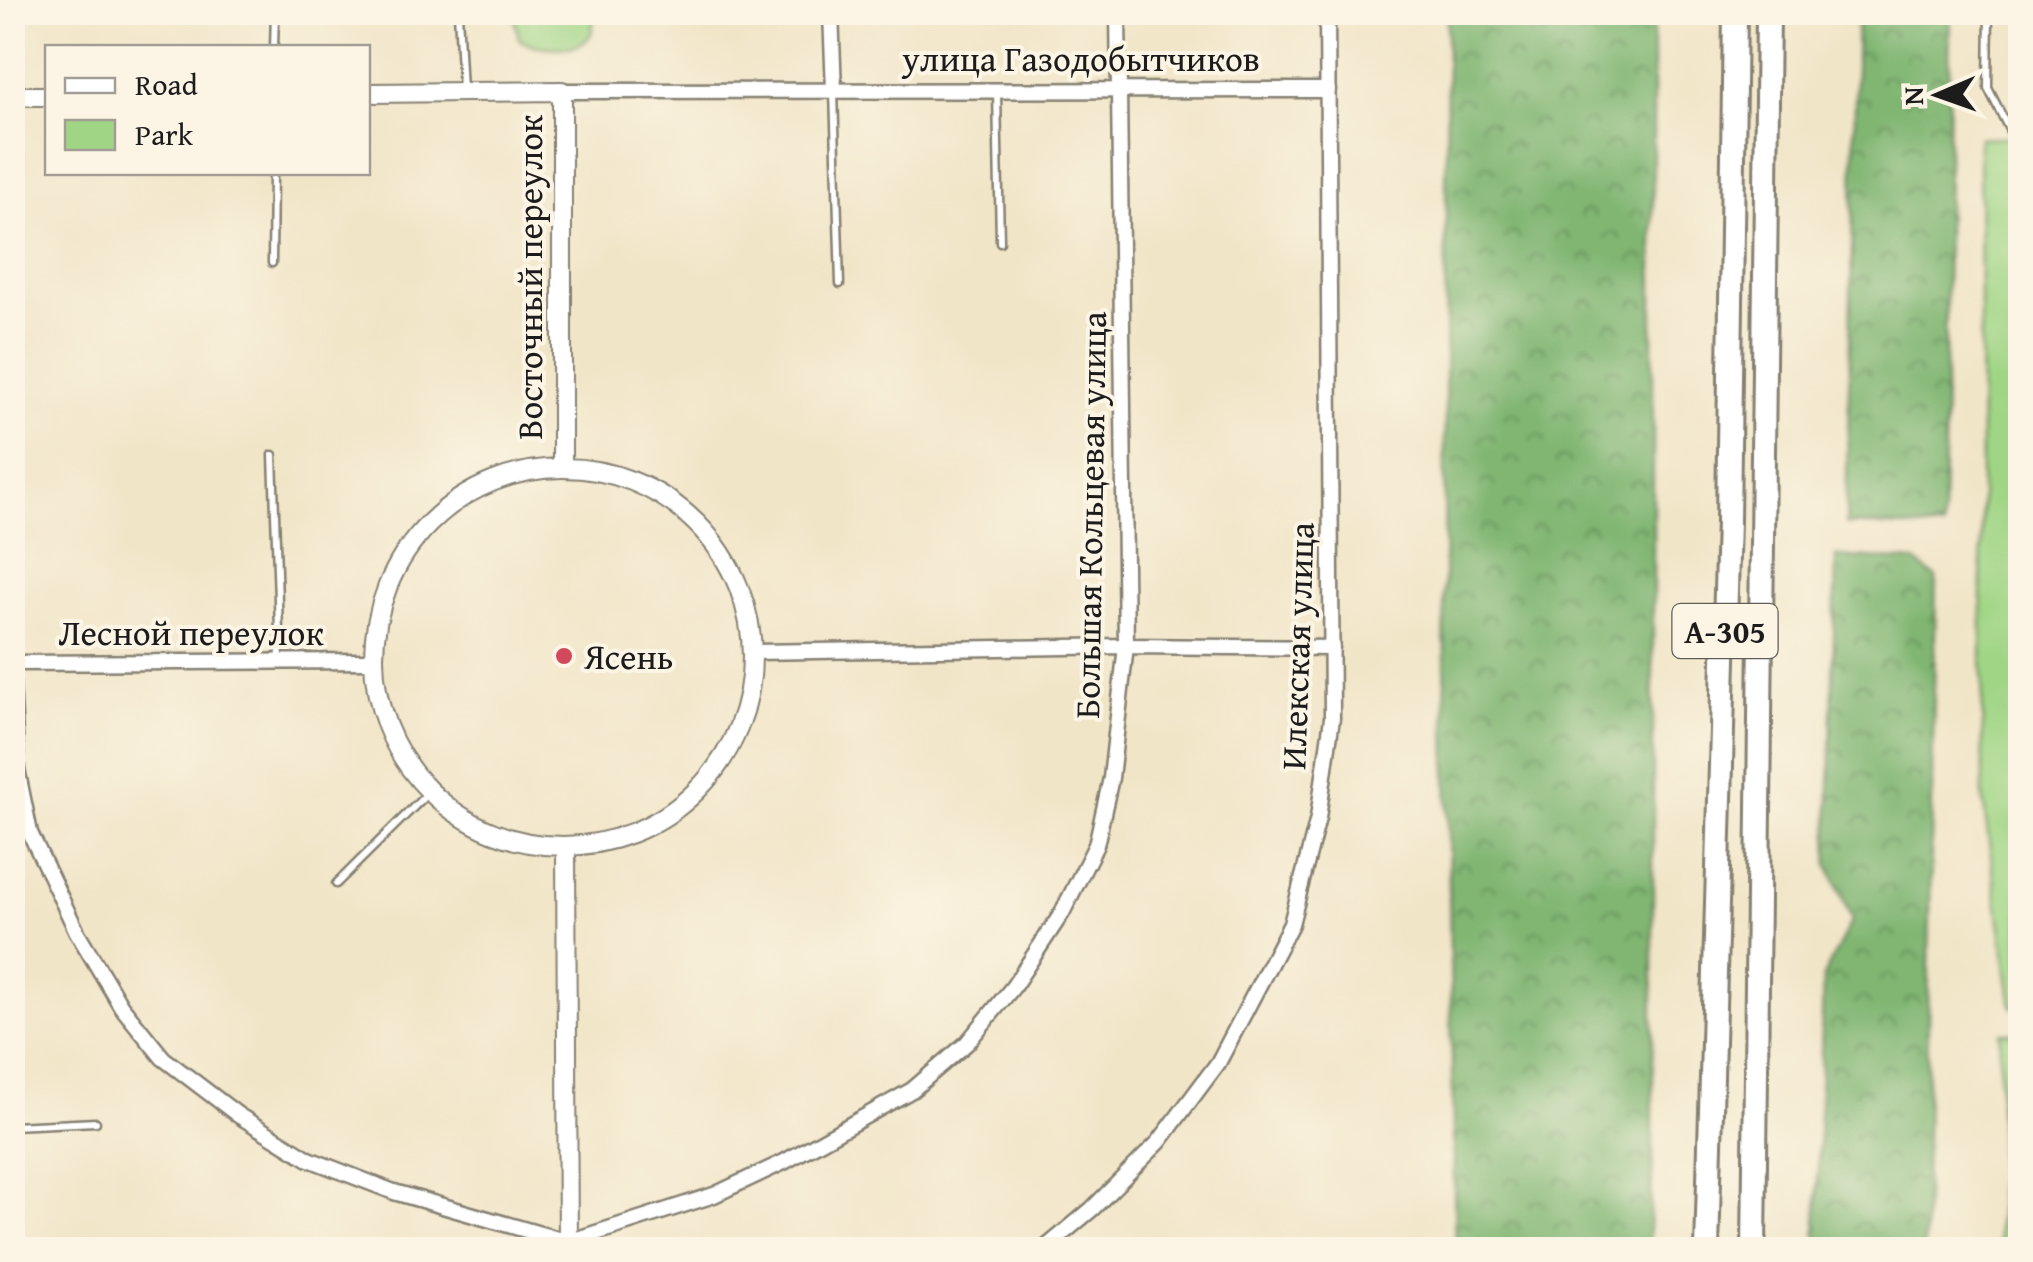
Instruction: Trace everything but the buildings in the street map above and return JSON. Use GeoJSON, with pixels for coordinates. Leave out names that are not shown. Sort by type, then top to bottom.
{"type":"FeatureCollection","features":[{"type":"Feature","properties":{"kind":"highway","name":"А-305"},"geometry":{"type":"LineString","coordinates":[[1708,1250],[1728,501],[1735,12]]}},
{"type":"Feature","properties":{"kind":"highway","name":"А-305"},"geometry":{"type":"LineString","coordinates":[[1754,1250],[1768,12]]}},
{"type":"Feature","properties":{"kind":"street"},"geometry":{"type":"LineString","coordinates":[[831,12],[834,91]]}},
{"type":"Feature","properties":{"kind":"street","name":"Большая Кольцевая улица"},"geometry":{"type":"LineString","coordinates":[[568,1246],[714,1195],[784,1162],[912,1090],[967,1043],[1013,987],[1062,913],[1096,845],[1111,778],[1126,646],[1118,12]]}},
{"type":"Feature","properties":{"kind":"street","name":"Илекская улица"},"geometry":{"type":"LineString","coordinates":[[1044,1250],[1092,1210],[1159,1142],[1218,1062],[1291,924],[1318,818],[1332,718],[1327,12]]}},
{"type":"Feature","properties":{"kind":"street","name":"Восточный переулок"},"geometry":{"type":"LineString","coordinates":[[562,90],[562,463]]}},
{"type":"Feature","properties":{"kind":"street","name":"улица Газодобытчиков"},"geometry":{"type":"LineString","coordinates":[[370,93],[1328,90]]}},
{"type":"Feature","properties":{"kind":"street"},"geometry":{"type":"LineString","coordinates":[[12,96],[45,96]]}},
{"type":"Feature","properties":{"kind":"street"},"geometry":{"type":"LineString","coordinates":[[562,463],[614,472],[650,488],[697,521],[729,561],[749,619],[754,652],[744,713],[737,730],[721,762],[683,804],[630,834],[566,850],[492,832],[444,805],[398,750],[379,705],[370,661],[388,579],[412,542],[434,518],[487,484],[562,463]]}},
{"type":"Feature","properties":{"kind":"street"},"geometry":{"type":"LineString","coordinates":[[754,652],[1126,646],[1332,648]]}},
{"type":"Feature","properties":{"kind":"street","name":"Лесной переулок"},"geometry":{"type":"LineString","coordinates":[[12,662],[370,661]]}},
{"type":"Feature","properties":{"kind":"street"},"geometry":{"type":"LineString","coordinates":[[12,683],[17,769],[30,833],[77,932],[121,1006],[164,1058],[238,1116],[309,1158],[394,1192],[568,1246],[566,850]]}},
{"type":"Feature","properties":{"kind":"street"},"geometry":{"type":"LineString","coordinates":[[12,833],[30,833]]}},
{"type":"Feature","properties":{"kind":"lane"},"geometry":{"type":"LineString","coordinates":[[274,45],[275,12]]}},
{"type":"Feature","properties":{"kind":"lane"},"geometry":{"type":"LineString","coordinates":[[458,12],[462,92]]}},
{"type":"Feature","properties":{"kind":"lane"},"geometry":{"type":"LineString","coordinates":[[1988,12],[1988,88],[2020,151]]}},
{"type":"Feature","properties":{"kind":"lane"},"geometry":{"type":"LineString","coordinates":[[997,90],[1000,242]]}},
{"type":"Feature","properties":{"kind":"lane"},"geometry":{"type":"LineString","coordinates":[[834,91],[840,284]]}},
{"type":"Feature","properties":{"kind":"lane"},"geometry":{"type":"LineString","coordinates":[[272,263],[273,175]]}},
{"type":"Feature","properties":{"kind":"lane"},"geometry":{"type":"LineString","coordinates":[[273,456],[280,661]]}},
{"type":"Feature","properties":{"kind":"lane"},"geometry":{"type":"LineString","coordinates":[[336,884],[430,790]]}},
{"type":"Feature","properties":{"kind":"lane"},"geometry":{"type":"LineString","coordinates":[[12,1126],[96,1122]]}},
{"type":"Feature","properties":{"kind":"green space"},"geometry":{"type":"Polygon","coordinates":[[[514,13],[592,13],[592,28],[589,37],[575,45],[534,45],[519,39],[514,13]]]}},
{"type":"Feature","properties":{"kind":"green space"},"geometry":{"type":"Polygon","coordinates":[[[1447,13],[1653,13],[1653,1157],[1648,1249],[1455,1249],[1444,602],[1447,13]]]}},
{"type":"Feature","properties":{"kind":"green space"},"geometry":{"type":"Polygon","coordinates":[[[1857,13],[1950,13],[1943,529],[1846,524],[1857,13]]]}},
{"type":"Feature","properties":{"kind":"green space"},"geometry":{"type":"Polygon","coordinates":[[[2020,136],[2020,1006],[2012,1007],[1983,799],[1979,138],[2020,136]]]}},
{"type":"Feature","properties":{"kind":"green space"},"geometry":{"type":"Polygon","coordinates":[[[1836,556],[1915,561],[1936,577],[1924,1249],[1816,1249],[1823,977],[1852,920],[1828,864],[1836,556]]]}},
{"type":"Feature","properties":{"kind":"green space"},"geometry":{"type":"Polygon","coordinates":[[[2000,1033],[2020,1033],[2020,1249],[1998,1249],[2000,1033]]]}},
{"type":"Feature","properties":{"kind":"place","name":"Ясень"},"geometry":{"type":"Point","coordinates":[564,656]}}]}
